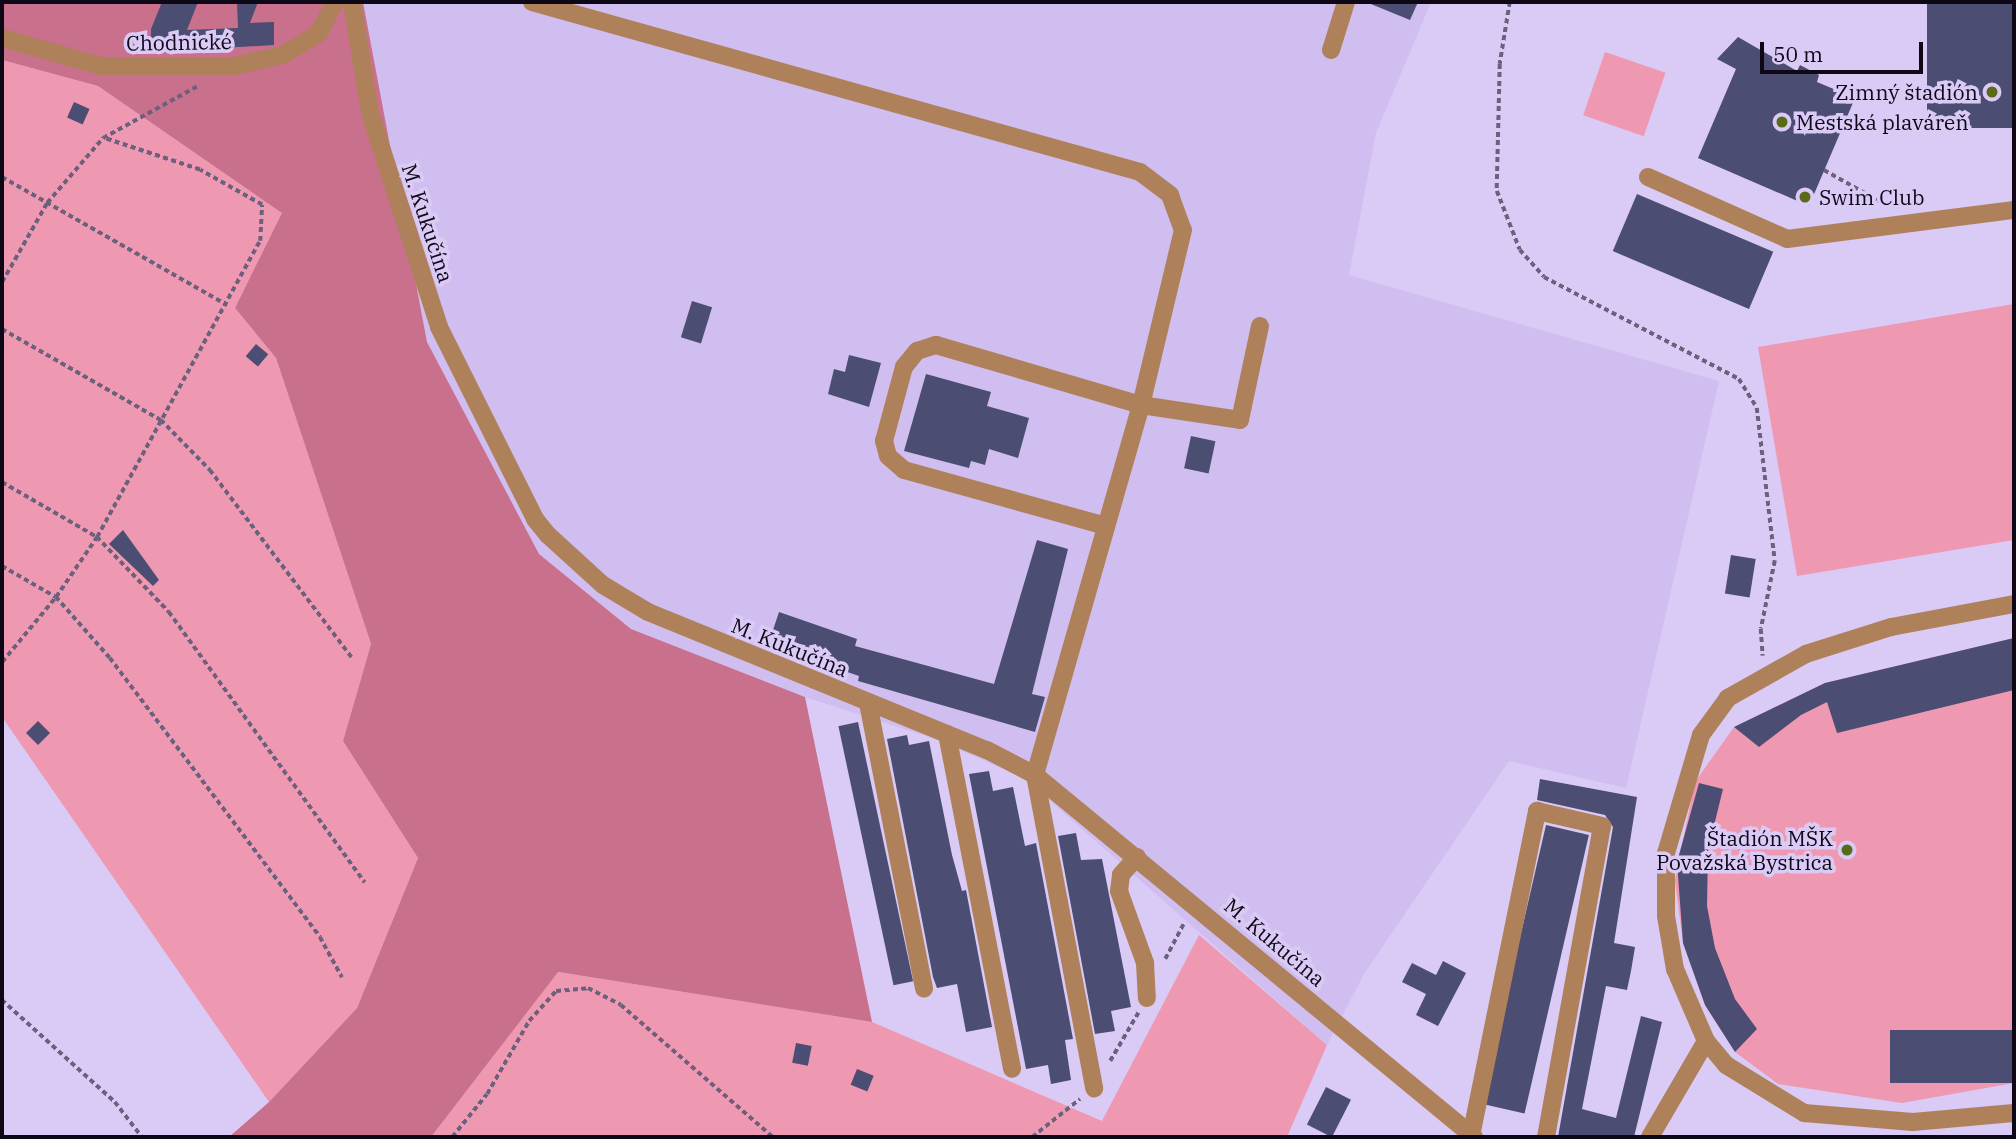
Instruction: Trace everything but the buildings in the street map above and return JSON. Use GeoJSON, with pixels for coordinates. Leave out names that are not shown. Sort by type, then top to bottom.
{"type":"FeatureCollection","features":[{"type":"Feature","properties":{"kind":"street","name":"Chodnické"},"geometry":{"type":"LineString","coordinates":[[2,38],[100,66],[234,66],[283,55],[319,33],[335,2]]}},
{"type":"Feature","properties":{"kind":"street","name":"M. Kukučína"},"geometry":{"type":"LineString","coordinates":[[352,2],[361,74],[403,227],[439,327],[535,519],[577,563],[624,599],[717,643],[947,734],[1035,775],[1473,1137]]}},
{"type":"Feature","properties":{"kind":"street"},"geometry":{"type":"LineString","coordinates":[[532,2],[1140,172],[1170,195],[1183,230],[1141,405],[1035,775],[1094,1088]]}},
{"type":"Feature","properties":{"kind":"street"},"geometry":{"type":"LineString","coordinates":[[1331,50],[1346,2]]}},
{"type":"Feature","properties":{"kind":"street"},"geometry":{"type":"LineString","coordinates":[[1648,177],[1787,239],[2014,210]]}},
{"type":"Feature","properties":{"kind":"street"},"geometry":{"type":"LineString","coordinates":[[1106,526],[904,470],[888,456],[884,441],[904,367],[917,351],[936,345],[1141,405],[1241,420],[1260,326]]}},
{"type":"Feature","properties":{"kind":"street"},"geometry":{"type":"LineString","coordinates":[[2014,604],[1891,627],[1806,654],[1768,672],[1728,698],[1701,735],[1666,853],[1666,916],[1675,969],[1706,1041],[1726,1065],[1804,1113],[1913,1122],[2014,1113]]}},
{"type":"Feature","properties":{"kind":"street"},"geometry":{"type":"LineString","coordinates":[[868,703],[924,989]]}},
{"type":"Feature","properties":{"kind":"street"},"geometry":{"type":"LineString","coordinates":[[947,734],[1012,1069]]}},
{"type":"Feature","properties":{"kind":"street"},"geometry":{"type":"LineString","coordinates":[[1473,1137],[1537,811],[1602,826],[1546,1137]]}},
{"type":"Feature","properties":{"kind":"street"},"geometry":{"type":"LineString","coordinates":[[1137,857],[1121,875],[1119,891],[1142,951],[1147,998]]}},
{"type":"Feature","properties":{"kind":"street"},"geometry":{"type":"LineString","coordinates":[[1650,1137],[1706,1041]]}},
{"type":"Feature","properties":{"kind":"path"},"geometry":{"type":"LineString","coordinates":[[1510,2],[1500,64],[1497,191],[1520,250],[1544,277],[1739,379],[1757,408],[1775,548],[1761,629],[1768,672]]}},
{"type":"Feature","properties":{"kind":"path"},"geometry":{"type":"LineString","coordinates":[[2,282],[47,203],[103,138],[234,66]]}},
{"type":"Feature","properties":{"kind":"path"},"geometry":{"type":"LineString","coordinates":[[2,662],[56,597],[97,537],[228,305],[260,241],[261,205],[200,170],[103,138]]}},
{"type":"Feature","properties":{"kind":"path"},"geometry":{"type":"LineString","coordinates":[[1824,170],[1920,223]]}},
{"type":"Feature","properties":{"kind":"path"},"geometry":{"type":"LineString","coordinates":[[2,177],[228,305]]}},
{"type":"Feature","properties":{"kind":"path"},"geometry":{"type":"LineString","coordinates":[[2,329],[161,420],[210,470],[352,658]]}},
{"type":"Feature","properties":{"kind":"path"},"geometry":{"type":"LineString","coordinates":[[2,482],[97,537],[169,612],[365,883]]}},
{"type":"Feature","properties":{"kind":"path"},"geometry":{"type":"LineString","coordinates":[[2,566],[56,597],[110,657],[320,937],[342,977]]}},
{"type":"Feature","properties":{"kind":"path"},"geometry":{"type":"LineString","coordinates":[[1163,963],[1180,927],[1199,909]]}},
{"type":"Feature","properties":{"kind":"path"},"geometry":{"type":"LineString","coordinates":[[452,1137],[487,1094],[529,1021],[556,990],[588,988],[621,1005],[773,1137]]}},
{"type":"Feature","properties":{"kind":"path"},"geometry":{"type":"LineString","coordinates":[[1032,1137],[1094,1088],[1147,998]]}},
{"type":"Feature","properties":{"kind":"path"},"geometry":{"type":"LineString","coordinates":[[2,1000],[116,1102],[142,1137]]}},
{"type":"Feature","properties":{"kind":"shaded area"},"geometry":{"type":"Polygon","coordinates":[[[2,2],[363,2],[427,342],[539,554],[631,629],[805,697],[872,1022],[558,972],[431,1137],[229,1137],[269,1102],[357,1008],[418,858],[343,741],[371,644],[276,358],[235,308],[282,213],[98,86],[2,60],[2,2]]]}},
{"type":"Feature","properties":{"kind":"shaded area"},"geometry":{"type":"Polygon","coordinates":[[[363,2],[1431,2],[1376,133],[1349,275],[1719,381],[1626,788],[1509,761],[1364,974],[1327,1045],[1024,778],[932,738],[805,697],[631,629],[539,554],[427,342],[363,2]]]}},
{"type":"Feature","properties":{"kind":"shaded area"},"geometry":{"type":"Polygon","coordinates":[[[1605,52],[1666,73],[1644,136],[1583,115],[1605,52]]]}},
{"type":"Feature","properties":{"kind":"shaded area"},"geometry":{"type":"Polygon","coordinates":[[[2,60],[98,86],[283,213],[235,308],[276,358],[371,644],[343,741],[418,858],[357,1008],[269,1102],[2,717],[2,60]]]}},
{"type":"Feature","properties":{"kind":"shaded area"},"geometry":{"type":"Polygon","coordinates":[[[2014,304],[2014,540],[1797,576],[1758,347],[2014,304]]]}},
{"type":"Feature","properties":{"kind":"shaded area","name":"Štadión MŠK Považská Bystrica"},"geometry":{"type":"Polygon","coordinates":[[[2014,638],[2014,1083],[1902,1103],[1778,1084],[1735,1052],[1705,1005],[1683,943],[1675,880],[1695,782],[1734,727],[1825,683],[2014,638]]]}},
{"type":"Feature","properties":{"kind":"shaded area"},"geometry":{"type":"Polygon","coordinates":[[[1199,935],[1327,1045],[1287,1137],[431,1137],[557,972],[872,1022],[1102,1121],[1199,935]]]}},
{"type":"Feature","properties":{"kind":"place","name":"Zimný štadión"},"geometry":{"type":"Point","coordinates":[1992,92]}},
{"type":"Feature","properties":{"kind":"place","name":"Mestská plaváreň"},"geometry":{"type":"Point","coordinates":[1782,122]}},
{"type":"Feature","properties":{"kind":"place","name":"Swim Club"},"geometry":{"type":"Point","coordinates":[1805,197]}},
{"type":"Feature","properties":{"kind":"place","name":"Štadión MŠK Považská Bystrica"},"geometry":{"type":"Point","coordinates":[1847,850]}}]}
